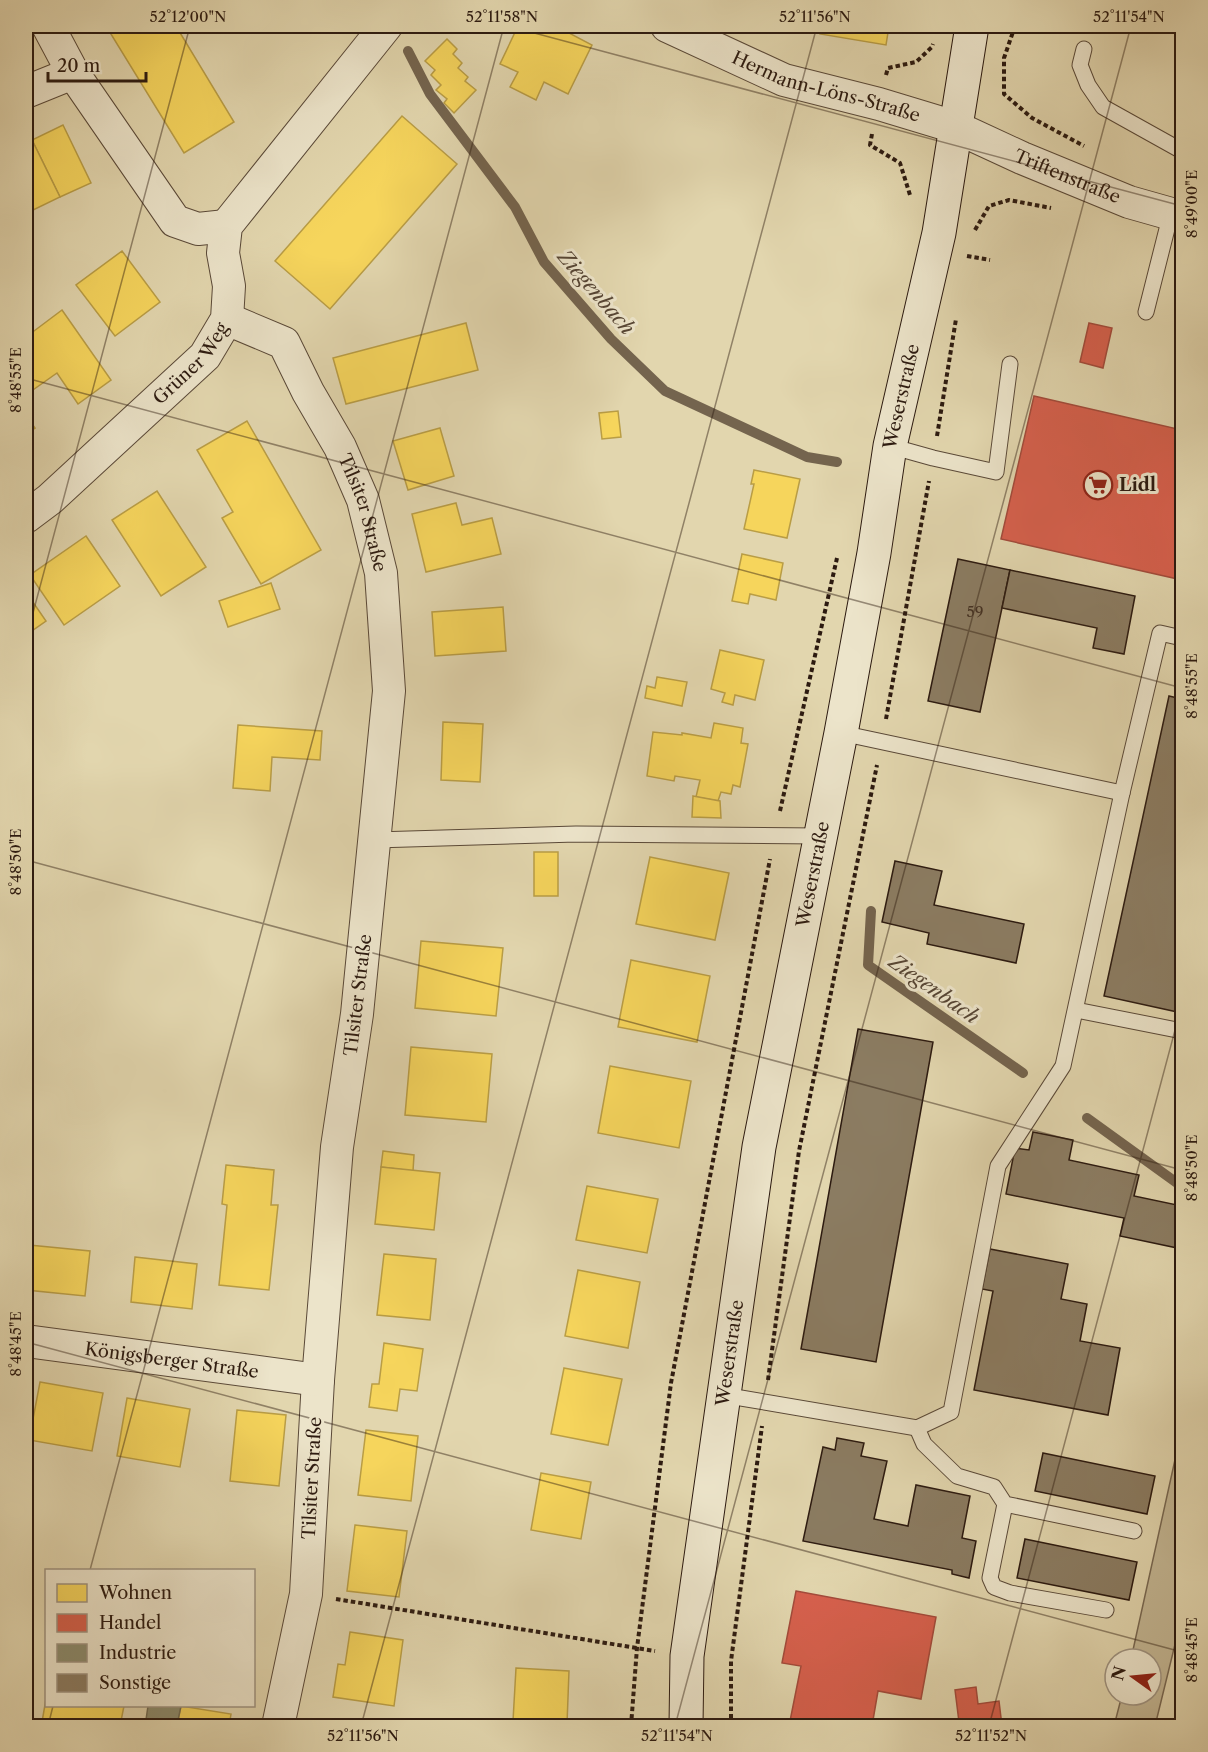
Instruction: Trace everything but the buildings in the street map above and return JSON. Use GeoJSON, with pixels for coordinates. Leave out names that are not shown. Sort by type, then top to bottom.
{"type":"FeatureCollection","features":[{"type":"Feature","properties":{"kind":"street"},"geometry":{"type":"LineString","coordinates":[[48,26],[73,73],[175,220],[198,229],[226,226],[386,26]]}},
{"type":"Feature","properties":{"kind":"street","name":"Hermann-Löns-Straße"},"geometry":{"type":"LineString","coordinates":[[667,26],[784,80],[879,104],[955,127]]}},
{"type":"Feature","properties":{"kind":"street","name":"Weserstraße"},"geometry":{"type":"LineString","coordinates":[[686,1726],[687,1656],[759,1148],[874,553],[890,446],[939,233],[972,26]]}},
{"type":"Feature","properties":{"kind":"street"},"geometry":{"type":"LineString","coordinates":[[26,92],[73,73]]}},
{"type":"Feature","properties":{"kind":"street","name":"Triftenstraße"},"geometry":{"type":"LineString","coordinates":[[955,127],[1022,158],[1129,202],[1177,215]]}},
{"type":"Feature","properties":{"kind":"street","name":"Grüner Weg"},"geometry":{"type":"LineString","coordinates":[[26,517],[50,499],[205,356],[226,318],[229,286],[223,253],[226,226]]}},
{"type":"Feature","properties":{"kind":"street","name":"Tilsiter Straße"},"geometry":{"type":"LineString","coordinates":[[226,318],[284,343],[308,392],[340,447],[363,500],[381,573],[389,691],[357,1014],[336,1147],[318,1380],[306,1594],[278,1726]]}},
{"type":"Feature","properties":{"kind":"street","name":"Königsberger Straße"},"geometry":{"type":"LineString","coordinates":[[26,1341],[318,1380]]}},
{"type":"Feature","properties":{"kind":"lane"},"geometry":{"type":"LineString","coordinates":[[1084,49],[1080,65],[1088,85],[1103,107],[1182,151]]}},
{"type":"Feature","properties":{"kind":"lane"},"geometry":{"type":"LineString","coordinates":[[1146,312],[1177,215]]}},
{"type":"Feature","properties":{"kind":"lane"},"geometry":{"type":"LineString","coordinates":[[890,446],[996,472],[1011,364]]}},
{"type":"Feature","properties":{"kind":"lane"},"geometry":{"type":"LineString","coordinates":[[723,1395],[917,1428],[951,1412],[998,1166],[1064,1066],[1122,793],[1160,633],[1182,638]]}},
{"type":"Feature","properties":{"kind":"lane"},"geometry":{"type":"LineString","coordinates":[[840,733],[1122,793]]}},
{"type":"Feature","properties":{"kind":"lane"},"geometry":{"type":"LineString","coordinates":[[375,840],[576,834],[820,836]]}},
{"type":"Feature","properties":{"kind":"lane"},"geometry":{"type":"LineString","coordinates":[[1076,1010],[1182,1031]]}},
{"type":"Feature","properties":{"kind":"lane"},"geometry":{"type":"LineString","coordinates":[[917,1428],[924,1444],[957,1476],[994,1487],[1005,1504],[990,1578],[994,1587],[1010,1593],[1106,1610]]}},
{"type":"Feature","properties":{"kind":"lane"},"geometry":{"type":"LineString","coordinates":[[1005,1504],[1134,1531]]}},
{"type":"Feature","properties":{"kind":"path"},"geometry":{"type":"LineString","coordinates":[[1014,26],[1004,58],[1004,94],[1032,118]]}},
{"type":"Feature","properties":{"kind":"path"},"geometry":{"type":"LineString","coordinates":[[974,232],[989,206],[1009,200]]}},
{"type":"Feature","properties":{"kind":"path"},"geometry":{"type":"LineString","coordinates":[[965,267],[968,248]]}},
{"type":"Feature","properties":{"kind":"path"},"geometry":{"type":"LineString","coordinates":[[967,256],[990,260]]}},
{"type":"Feature","properties":{"kind":"path"},"geometry":{"type":"LineString","coordinates":[[731,1726],[731,1661],[799,1151],[882,742],[957,312]]}},
{"type":"Feature","properties":{"kind":"path"},"geometry":{"type":"LineString","coordinates":[[306,1594],[687,1656]]}},
{"type":"Feature","properties":{"kind":"path"},"geometry":{"type":"LineString","coordinates":[[631,1726],[637,1648]]}},
{"type":"Feature","properties":{"kind":"shaded area"},"geometry":{"type":"Polygon","coordinates":[[[1182,1428],[1182,1616],[1163,1693],[1163,1647],[1134,1647],[1182,1428]]]}},
{"type":"Feature","properties":{"kind":"shaded area"},"geometry":{"type":"Polygon","coordinates":[[[1119,1707],[1160,1707],[1155,1726],[1114,1726],[1119,1707]]]}},
{"type":"Feature","properties":{"kind":"waterway","name":"Ziegenbach"},"geometry":{"type":"LineString","coordinates":[[408,51],[430,94],[515,207],[544,262],[611,339],[665,391],[807,457],[837,462]]}},
{"type":"Feature","properties":{"kind":"waterway","name":"Ziegenbach"},"geometry":{"type":"LineString","coordinates":[[871,911],[868,965],[1023,1073]]}},
{"type":"Feature","properties":{"kind":"waterway","name":"Ziegenbach"},"geometry":{"type":"LineString","coordinates":[[1087,1118],[1177,1183],[1182,1184]]}},
{"type":"Feature","properties":{"kind":"place","name":"Lidl"},"geometry":{"type":"Point","coordinates":[1098,485]}}]}
